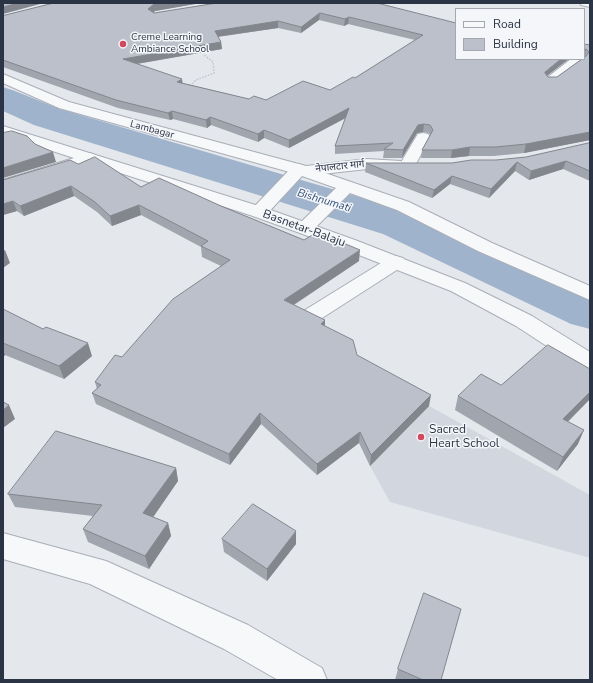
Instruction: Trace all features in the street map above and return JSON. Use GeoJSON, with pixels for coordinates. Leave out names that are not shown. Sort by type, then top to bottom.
{"type":"FeatureCollection","features":[{"type":"Feature","properties":{"kind":"street"},"geometry":{"type":"LineString","coordinates":[[585,3],[590,4]]}},
{"type":"Feature","properties":{"kind":"street"},"geometry":{"type":"LineString","coordinates":[[550,80],[578,60]]}},
{"type":"Feature","properties":{"kind":"street","name":"Lambagar"},"geometry":{"type":"LineString","coordinates":[[3,78],[64,105],[298,173],[343,191],[403,206],[485,247],[590,294]]}},
{"type":"Feature","properties":{"kind":"street","name":"Basnetar-Balaju"},"geometry":{"type":"LineString","coordinates":[[3,130],[90,158],[310,223],[396,262],[465,290],[524,321],[590,363]]}},
{"type":"Feature","properties":{"kind":"street","name":"नेपालटार मार्ग"},"geometry":{"type":"LineString","coordinates":[[298,173],[367,164],[415,164],[423,137]]}},
{"type":"Feature","properties":{"kind":"street"},"geometry":{"type":"LineString","coordinates":[[3,185],[90,158]]}},
{"type":"Feature","properties":{"kind":"street"},"geometry":{"type":"LineString","coordinates":[[263,208],[298,173]]}},
{"type":"Feature","properties":{"kind":"street"},"geometry":{"type":"LineString","coordinates":[[310,223],[343,191]]}},
{"type":"Feature","properties":{"kind":"street"},"geometry":{"type":"LineString","coordinates":[[312,315],[396,262]]}},
{"type":"Feature","properties":{"kind":"street"},"geometry":{"type":"LineString","coordinates":[[3,546],[95,571],[236,637],[310,680]]}},
{"type":"Feature","properties":{"kind":"path"},"geometry":{"type":"LineString","coordinates":[[184,92],[196,80],[214,73],[213,62],[203,54]]}},
{"type":"Feature","properties":{"kind":"shaded area","name":"Sacred Heart School"},"geometry":{"type":"Polygon","coordinates":[[[366,371],[590,495],[590,558],[390,502],[370,466],[335,389],[366,371]]]}},
{"type":"Feature","properties":{"kind":"building"},"geometry":{"type":"Polygon","coordinates":[[[3,3],[18,3],[3,7],[3,3]]]}},
{"type":"Feature","properties":{"kind":"building"},"geometry":{"type":"Polygon","coordinates":[[[54,3],[161,3],[154,4],[148,9],[154,13],[217,3],[377,3],[455,23],[455,60],[560,60],[545,72],[548,77],[557,77],[581,60],[585,60],[585,57],[589,52],[585,50],[585,44],[590,45],[590,132],[526,144],[496,147],[470,147],[452,150],[422,150],[433,130],[430,125],[424,124],[418,125],[403,150],[384,149],[393,143],[335,146],[349,108],[289,140],[264,130],[258,134],[210,117],[206,120],[172,111],[168,113],[116,100],[3,60],[3,16],[54,3]],[[320,13],[301,27],[278,21],[215,31],[221,42],[123,59],[182,79],[177,82],[249,99],[254,96],[266,100],[303,81],[330,90],[353,77],[355,78],[423,35],[349,17],[345,19],[320,13]]]}},
{"type":"Feature","properties":{"kind":"building"},"geometry":{"type":"Polygon","coordinates":[[[12,131],[27,136],[35,144],[53,152],[3,168],[3,133],[12,131]]]}},
{"type":"Feature","properties":{"kind":"building"},"geometry":{"type":"Polygon","coordinates":[[[590,143],[590,171],[566,161],[531,171],[517,162],[491,189],[452,176],[434,190],[366,163],[452,163],[471,160],[496,160],[526,157],[590,143]]]}},
{"type":"Feature","properties":{"kind":"building"},"geometry":{"type":"Polygon","coordinates":[[[95,157],[141,187],[159,178],[221,206],[304,240],[317,232],[360,250],[284,300],[325,320],[321,324],[353,340],[357,355],[431,395],[371,455],[360,432],[317,464],[260,413],[229,454],[92,393],[101,385],[95,382],[115,355],[122,357],[173,299],[230,260],[201,246],[208,241],[139,205],[110,216],[95,202],[71,186],[20,206],[13,201],[3,204],[3,180],[70,160],[78,164],[95,157]]]}},
{"type":"Feature","properties":{"kind":"building"},"geometry":{"type":"Polygon","coordinates":[[[3,309],[43,329],[46,327],[88,343],[59,366],[3,343],[3,309]]]}},
{"type":"Feature","properties":{"kind":"building"},"geometry":{"type":"Polygon","coordinates":[[[548,345],[590,369],[590,392],[563,419],[584,430],[563,457],[458,396],[481,374],[501,385],[548,345]]]}},
{"type":"Feature","properties":{"kind":"building"},"geometry":{"type":"Polygon","coordinates":[[[3,402],[9,405],[3,410],[3,402]]]}},
{"type":"Feature","properties":{"kind":"building"},"geometry":{"type":"Polygon","coordinates":[[[56,431],[176,468],[143,513],[168,523],[145,556],[83,529],[102,505],[8,494],[56,431]]]}},
{"type":"Feature","properties":{"kind":"building"},"geometry":{"type":"Polygon","coordinates":[[[253,504],[296,531],[267,569],[222,539],[253,504]]]}},
{"type":"Feature","properties":{"kind":"building"},"geometry":{"type":"Polygon","coordinates":[[[424,593],[461,609],[441,680],[423,680],[398,669],[424,593]]]}},
{"type":"Feature","properties":{"kind":"waterway","name":"Bishnumati"},"geometry":{"type":"LineString","coordinates":[[3,98],[47,117],[400,224],[590,311]]}},
{"type":"Feature","properties":{"kind":"place","name":"Creme Learning Ambiance School"},"geometry":{"type":"Point","coordinates":[123,44]}},
{"type":"Feature","properties":{"kind":"place","name":"Sacred Heart School"},"geometry":{"type":"Point","coordinates":[421,437]}}]}
